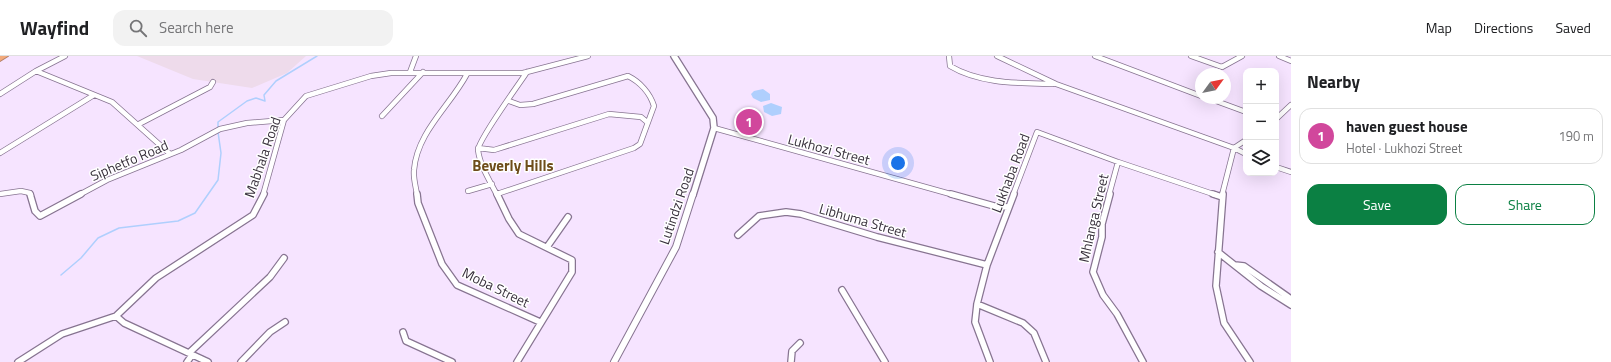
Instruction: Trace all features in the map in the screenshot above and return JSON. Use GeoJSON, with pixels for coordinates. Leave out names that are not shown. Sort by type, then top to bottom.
{"type":"FeatureCollection","features":[{"type":"Feature","properties":{"kind":"highway"},"geometry":{"type":"LineString","coordinates":[[0,59],[4,56]]}},
{"type":"Feature","properties":{"kind":"street"},"geometry":{"type":"LineString","coordinates":[[0,94],[36,71],[65,56]]}},
{"type":"Feature","properties":{"kind":"street"},"geometry":{"type":"LineString","coordinates":[[410,72],[416,56]]}},
{"type":"Feature","properties":{"kind":"street","name":"Mabhala Road"},"geometry":{"type":"LineString","coordinates":[[18,362],[62,334],[116,316],[156,278],[253,215],[266,192],[284,120],[306,96],[371,76],[410,72],[467,74],[527,72],[588,56]]}},
{"type":"Feature","properties":{"kind":"street"},"geometry":{"type":"LineString","coordinates":[[674,56],[713,118],[714,128]]}},
{"type":"Feature","properties":{"kind":"street"},"geometry":{"type":"LineString","coordinates":[[949,56],[950,66],[963,74],[1032,83],[1056,84]]}},
{"type":"Feature","properties":{"kind":"street"},"geometry":{"type":"LineString","coordinates":[[997,56],[1056,84],[1243,152]]}},
{"type":"Feature","properties":{"kind":"street"},"geometry":{"type":"LineString","coordinates":[[1192,56],[1222,66],[1242,56]]}},
{"type":"Feature","properties":{"kind":"street"},"geometry":{"type":"LineString","coordinates":[[1279,56],[1291,61]]}},
{"type":"Feature","properties":{"kind":"street"},"geometry":{"type":"LineString","coordinates":[[1099,57],[1195,94]]}},
{"type":"Feature","properties":{"kind":"street"},"geometry":{"type":"LineString","coordinates":[[36,71],[112,102],[170,154]]}},
{"type":"Feature","properties":{"kind":"street"},"geometry":{"type":"LineString","coordinates":[[382,116],[423,72]]}},
{"type":"Feature","properties":{"kind":"street"},"geometry":{"type":"LineString","coordinates":[[517,362],[540,322],[572,272],[572,260],[518,234],[481,162],[478,148],[484,136],[509,101],[527,72]]}},
{"type":"Feature","properties":{"kind":"street","name":"Moba Street"},"geometry":{"type":"LineString","coordinates":[[467,74],[459,89],[426,134],[420,145],[414,171],[418,203],[442,264],[457,285],[540,322]]}},
{"type":"Feature","properties":{"kind":"street"},"geometry":{"type":"LineString","coordinates":[[497,194],[634,148],[640,144],[654,107],[651,98],[640,83],[628,76],[533,104],[520,105],[509,101]]}},
{"type":"Feature","properties":{"kind":"street"},"geometry":{"type":"LineString","coordinates":[[138,124],[210,87],[213,82]]}},
{"type":"Feature","properties":{"kind":"street"},"geometry":{"type":"LineString","coordinates":[[0,153],[94,95]]}},
{"type":"Feature","properties":{"kind":"street"},"geometry":{"type":"LineString","coordinates":[[1224,104],[1243,111]]}},
{"type":"Feature","properties":{"kind":"street"},"geometry":{"type":"LineString","coordinates":[[1279,116],[1291,105]]}},
{"type":"Feature","properties":{"kind":"street"},"geometry":{"type":"LineString","coordinates":[[478,148],[494,150],[609,114],[641,117],[648,122]]}},
{"type":"Feature","properties":{"kind":"street","name":"Siphetfo Road"},"geometry":{"type":"LineString","coordinates":[[0,194],[21,191],[30,193],[35,211],[40,216],[107,180],[178,152],[212,133],[234,125],[284,120]]}},
{"type":"Feature","properties":{"kind":"street","name":"Lukhozi Street"},"geometry":{"type":"LineString","coordinates":[[714,128],[994,206],[1008,207]]}},
{"type":"Feature","properties":{"kind":"street","name":"Lutindzi Road"},"geometry":{"type":"LineString","coordinates":[[614,362],[676,247],[714,128]]}},
{"type":"Feature","properties":{"kind":"street","name":"Lukhaba Road"},"geometry":{"type":"LineString","coordinates":[[990,362],[975,322],[976,304],[987,266],[999,238],[1008,207],[1037,132],[1118,162],[1222,197]]}},
{"type":"Feature","properties":{"kind":"street"},"geometry":{"type":"LineString","coordinates":[[1243,142],[1234,148],[1222,197],[1216,286],[1224,323],[1250,362]]}},
{"type":"Feature","properties":{"kind":"street","name":"Mhlanga Street"},"geometry":{"type":"LineString","coordinates":[[1118,162],[1102,224],[1102,237],[1093,272],[1103,295],[1117,314],[1143,362]]}},
{"type":"Feature","properties":{"kind":"street"},"geometry":{"type":"LineString","coordinates":[[1279,168],[1291,172]]}},
{"type":"Feature","properties":{"kind":"street"},"geometry":{"type":"LineString","coordinates":[[468,191],[492,184]]}},
{"type":"Feature","properties":{"kind":"street","name":"Libhuma Street"},"geometry":{"type":"LineString","coordinates":[[738,235],[759,216],[786,212],[801,214],[877,237],[987,266]]}},
{"type":"Feature","properties":{"kind":"street"},"geometry":{"type":"LineString","coordinates":[[547,247],[568,217]]}},
{"type":"Feature","properties":{"kind":"street"},"geometry":{"type":"LineString","coordinates":[[1218,252],[1260,286],[1291,305]]}},
{"type":"Feature","properties":{"kind":"street"},"geometry":{"type":"LineString","coordinates":[[187,362],[191,354],[270,277],[284,258]]}},
{"type":"Feature","properties":{"kind":"street"},"geometry":{"type":"LineString","coordinates":[[1234,264],[1244,266],[1291,299]]}},
{"type":"Feature","properties":{"kind":"street"},"geometry":{"type":"LineString","coordinates":[[842,290],[885,362]]}},
{"type":"Feature","properties":{"kind":"street"},"geometry":{"type":"LineString","coordinates":[[976,304],[1023,323],[1034,333],[1046,362]]}},
{"type":"Feature","properties":{"kind":"street"},"geometry":{"type":"LineString","coordinates":[[116,316],[124,323],[208,362]]}},
{"type":"Feature","properties":{"kind":"street"},"geometry":{"type":"LineString","coordinates":[[241,362],[270,332],[285,322]]}},
{"type":"Feature","properties":{"kind":"street"},"geometry":{"type":"LineString","coordinates":[[403,332],[406,341],[452,362]]}},
{"type":"Feature","properties":{"kind":"street"},"geometry":{"type":"LineString","coordinates":[[791,362],[791,351],[800,343]]}},
{"type":"Feature","properties":{"kind":"shaded area"},"geometry":{"type":"Polygon","coordinates":[[[137,56],[306,56],[287,73],[252,88],[193,79],[137,56]]]}},
{"type":"Feature","properties":{"kind":"water"},"geometry":{"type":"Polygon","coordinates":[[[763,89],[770,94],[770,100],[761,102],[753,98],[751,94],[754,91],[763,89]]]}},
{"type":"Feature","properties":{"kind":"water"},"geometry":{"type":"Polygon","coordinates":[[[771,103],[782,107],[781,114],[772,116],[764,112],[763,106],[771,103]]]}},
{"type":"Feature","properties":{"kind":"waterway"},"geometry":{"type":"LineString","coordinates":[[218,128],[218,122],[247,101],[256,98],[265,101],[264,95],[276,81],[317,56]]}},
{"type":"Feature","properties":{"kind":"waterway"},"geometry":{"type":"LineString","coordinates":[[61,275],[81,258],[98,238],[119,228],[178,221],[195,213],[218,180],[221,153],[218,132]]}},
{"type":"Feature","properties":{"kind":"place","name":"haven guest house"},"geometry":{"type":"Point","coordinates":[749,122]}},
{"type":"Feature","properties":{"kind":"district","name":"Beverly Hills"},"geometry":{"type":"Point","coordinates":[513,165]}}]}
